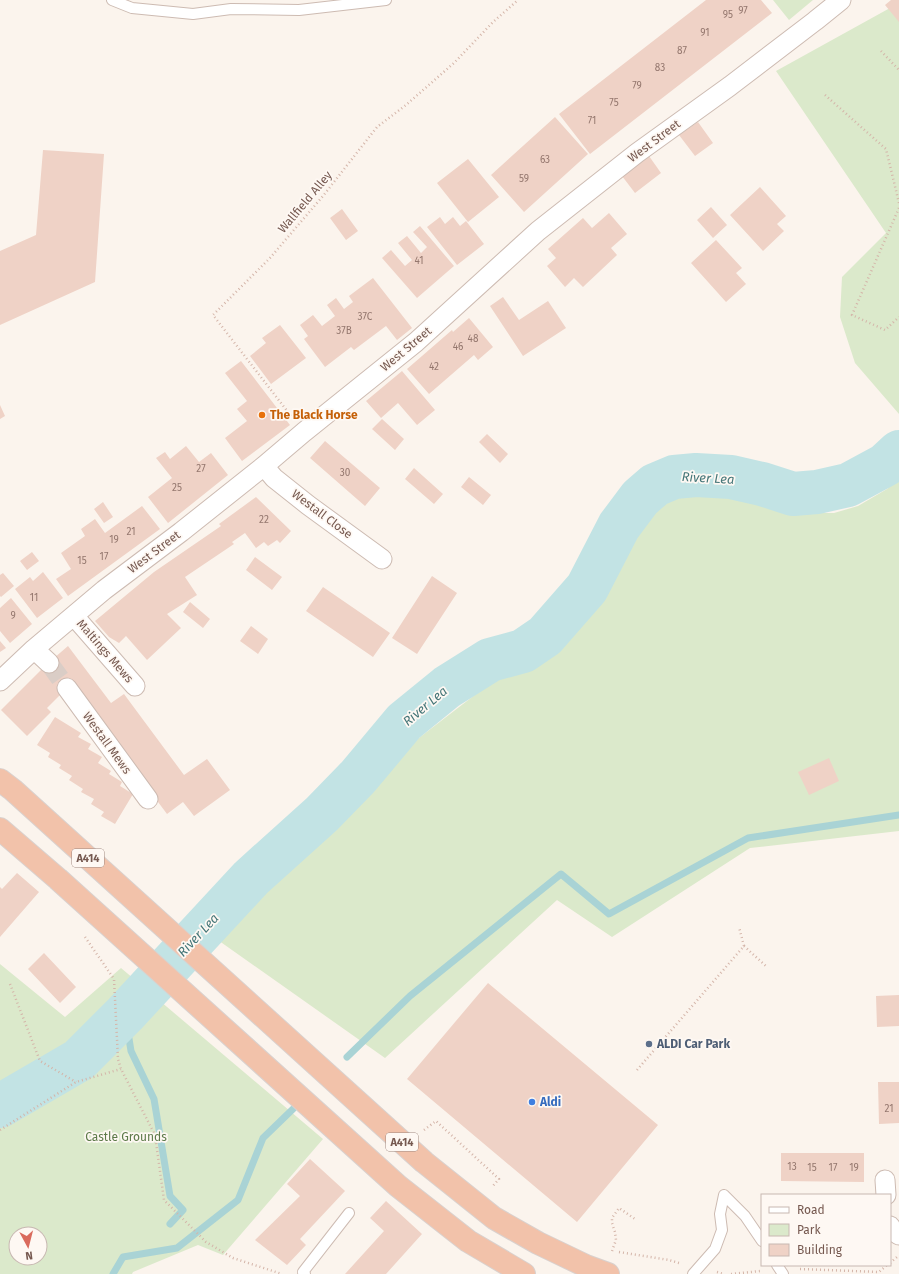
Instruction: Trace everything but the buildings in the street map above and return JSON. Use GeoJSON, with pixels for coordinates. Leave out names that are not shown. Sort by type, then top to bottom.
{"type":"FeatureCollection","features":[{"type":"Feature","properties":{"kind":"highway","name":"A414"},"geometry":{"type":"LineString","coordinates":[[0,780],[13,790],[424,1162],[494,1218],[538,1243],[586,1266],[608,1274]]}},
{"type":"Feature","properties":{"kind":"highway","name":"A414"},"geometry":{"type":"LineString","coordinates":[[0,829],[202,1008],[398,1186],[468,1241],[524,1274]]}},
{"type":"Feature","properties":{"kind":"street","name":"West Street"},"geometry":{"type":"LineString","coordinates":[[0,681],[34,649],[104,590],[181,532],[416,342],[544,226],[637,153],[730,86],[841,0]]}},
{"type":"Feature","properties":{"kind":"street","name":"Westall Close"},"geometry":{"type":"LineString","coordinates":[[264,466],[274,478],[308,505],[382,559]]}},
{"type":"Feature","properties":{"kind":"street","name":"Maltings Mews"},"geometry":{"type":"LineString","coordinates":[[74,616],[135,686]]}},
{"type":"Feature","properties":{"kind":"street"},"geometry":{"type":"LineString","coordinates":[[34,649],[48,663]]}},
{"type":"Feature","properties":{"kind":"street","name":"Westall Mews"},"geometry":{"type":"LineString","coordinates":[[67,688],[148,799]]}},
{"type":"Feature","properties":{"kind":"street"},"geometry":{"type":"LineString","coordinates":[[891,1228],[899,1236]]}},
{"type":"Feature","properties":{"kind":"lane"},"geometry":{"type":"LineString","coordinates":[[112,0],[132,8],[193,14],[232,9],[299,10],[386,0]]}},
{"type":"Feature","properties":{"kind":"lane"},"geometry":{"type":"LineString","coordinates":[[696,1271],[715,1249],[722,1230],[720,1214],[724,1195],[745,1216],[761,1240]]}},
{"type":"Feature","properties":{"kind":"lane"},"geometry":{"type":"LineString","coordinates":[[305,1274],[303,1272],[349,1213]]}},
{"type":"Feature","properties":{"kind":"path","name":"Wallfield Alley"},"geometry":{"type":"LineString","coordinates":[[304,432],[213,315],[270,258],[323,196],[377,127],[406,106],[454,63],[518,0]]}},
{"type":"Feature","properties":{"kind":"path"},"geometry":{"type":"LineString","coordinates":[[881,51],[899,70]]}},
{"type":"Feature","properties":{"kind":"path"},"geometry":{"type":"LineString","coordinates":[[825,95],[886,150],[899,203]]}},
{"type":"Feature","properties":{"kind":"path"},"geometry":{"type":"LineString","coordinates":[[899,208],[852,315],[885,330],[899,316]]}},
{"type":"Feature","properties":{"kind":"path"},"geometry":{"type":"LineString","coordinates":[[739,927],[744,946],[767,968]]}},
{"type":"Feature","properties":{"kind":"path"},"geometry":{"type":"LineString","coordinates":[[636,1070],[744,946]]}},
{"type":"Feature","properties":{"kind":"path"},"geometry":{"type":"LineString","coordinates":[[114,979],[118,1058],[121,1069],[154,1136],[164,1200],[206,1242],[233,1258],[282,1274]]}},
{"type":"Feature","properties":{"kind":"path"},"geometry":{"type":"LineString","coordinates":[[10,984],[40,1061],[76,1082]]}},
{"type":"Feature","properties":{"kind":"path"},"geometry":{"type":"LineString","coordinates":[[0,1130],[76,1082],[121,1069]]}},
{"type":"Feature","properties":{"kind":"path"},"geometry":{"type":"LineString","coordinates":[[421,1133],[436,1121],[499,1180],[491,1188],[497,1193]]}},
{"type":"Feature","properties":{"kind":"path"},"geometry":{"type":"LineString","coordinates":[[612,1251],[616,1240],[612,1218],[619,1208],[635,1219]]}},
{"type":"Feature","properties":{"kind":"path"},"geometry":{"type":"LineString","coordinates":[[605,1249],[669,1260],[696,1271],[724,1274]]}},
{"type":"Feature","properties":{"kind":"path"},"geometry":{"type":"LineString","coordinates":[[891,1262],[899,1255]]}},
{"type":"Feature","properties":{"kind":"path"},"geometry":{"type":"LineString","coordinates":[[731,1274],[780,1270],[879,1272],[886,1266]]}},
{"type":"Feature","properties":{"kind":"green space"},"geometry":{"type":"Polygon","coordinates":[[[773,0],[813,0],[789,20],[773,0]]]}},
{"type":"Feature","properties":{"kind":"green space"},"geometry":{"type":"Polygon","coordinates":[[[899,3],[899,414],[855,363],[840,317],[842,277],[886,233],[776,71],[899,3]]]}},
{"type":"Feature","properties":{"kind":"green space"},"geometry":{"type":"Polygon","coordinates":[[[899,478],[899,831],[750,848],[612,937],[557,900],[385,1058],[215,938],[269,882],[344,820],[374,791],[411,744],[493,681],[535,663],[560,646],[615,577],[632,538],[646,516],[663,499],[692,492],[711,490],[745,495],[784,508],[812,513],[834,513],[858,506],[887,489],[899,478]]]}},
{"type":"Feature","properties":{"kind":"green space","name":"Castle Grounds"},"geometry":{"type":"Polygon","coordinates":[[[0,964],[65,1017],[121,968],[323,1139],[223,1255],[198,1245],[133,1272],[132,1274],[0,1274],[0,964]]]}},
{"type":"Feature","properties":{"kind":"waterway","name":"River Lea"},"geometry":{"type":"LineString","coordinates":[[0,1106],[79,1060],[125,1014],[251,878],[322,814],[358,777],[404,722],[447,687],[490,660],[523,651],[545,636],[587,588],[619,526],[640,498],[655,485],[674,477],[696,475],[731,477],[762,484],[793,494],[817,492],[848,485],[885,465],[899,452]]}},
{"type":"Feature","properties":{"kind":"waterway"},"geometry":{"type":"LineString","coordinates":[[347,1057],[410,996],[561,874],[609,914],[748,838],[899,815]]}},
{"type":"Feature","properties":{"kind":"waterway"},"geometry":{"type":"LineString","coordinates":[[125,1014],[131,1051],[154,1099],[170,1196],[183,1210],[170,1224]]}},
{"type":"Feature","properties":{"kind":"waterway"},"geometry":{"type":"LineString","coordinates":[[113,1274],[123,1257],[177,1248],[238,1200],[263,1138],[293,1109]]}},
{"type":"Feature","properties":{"kind":"tunnel"},"geometry":{"type":"LineString","coordinates":[[49,663],[67,688]]}},
{"type":"Feature","properties":{"kind":"place","name":"The Black Horse"},"geometry":{"type":"Point","coordinates":[262,415]}},
{"type":"Feature","properties":{"kind":"place","name":"ALDI Car Park"},"geometry":{"type":"Point","coordinates":[649,1044]}},
{"type":"Feature","properties":{"kind":"place","name":"Aldi"},"geometry":{"type":"Point","coordinates":[532,1102]}}]}
